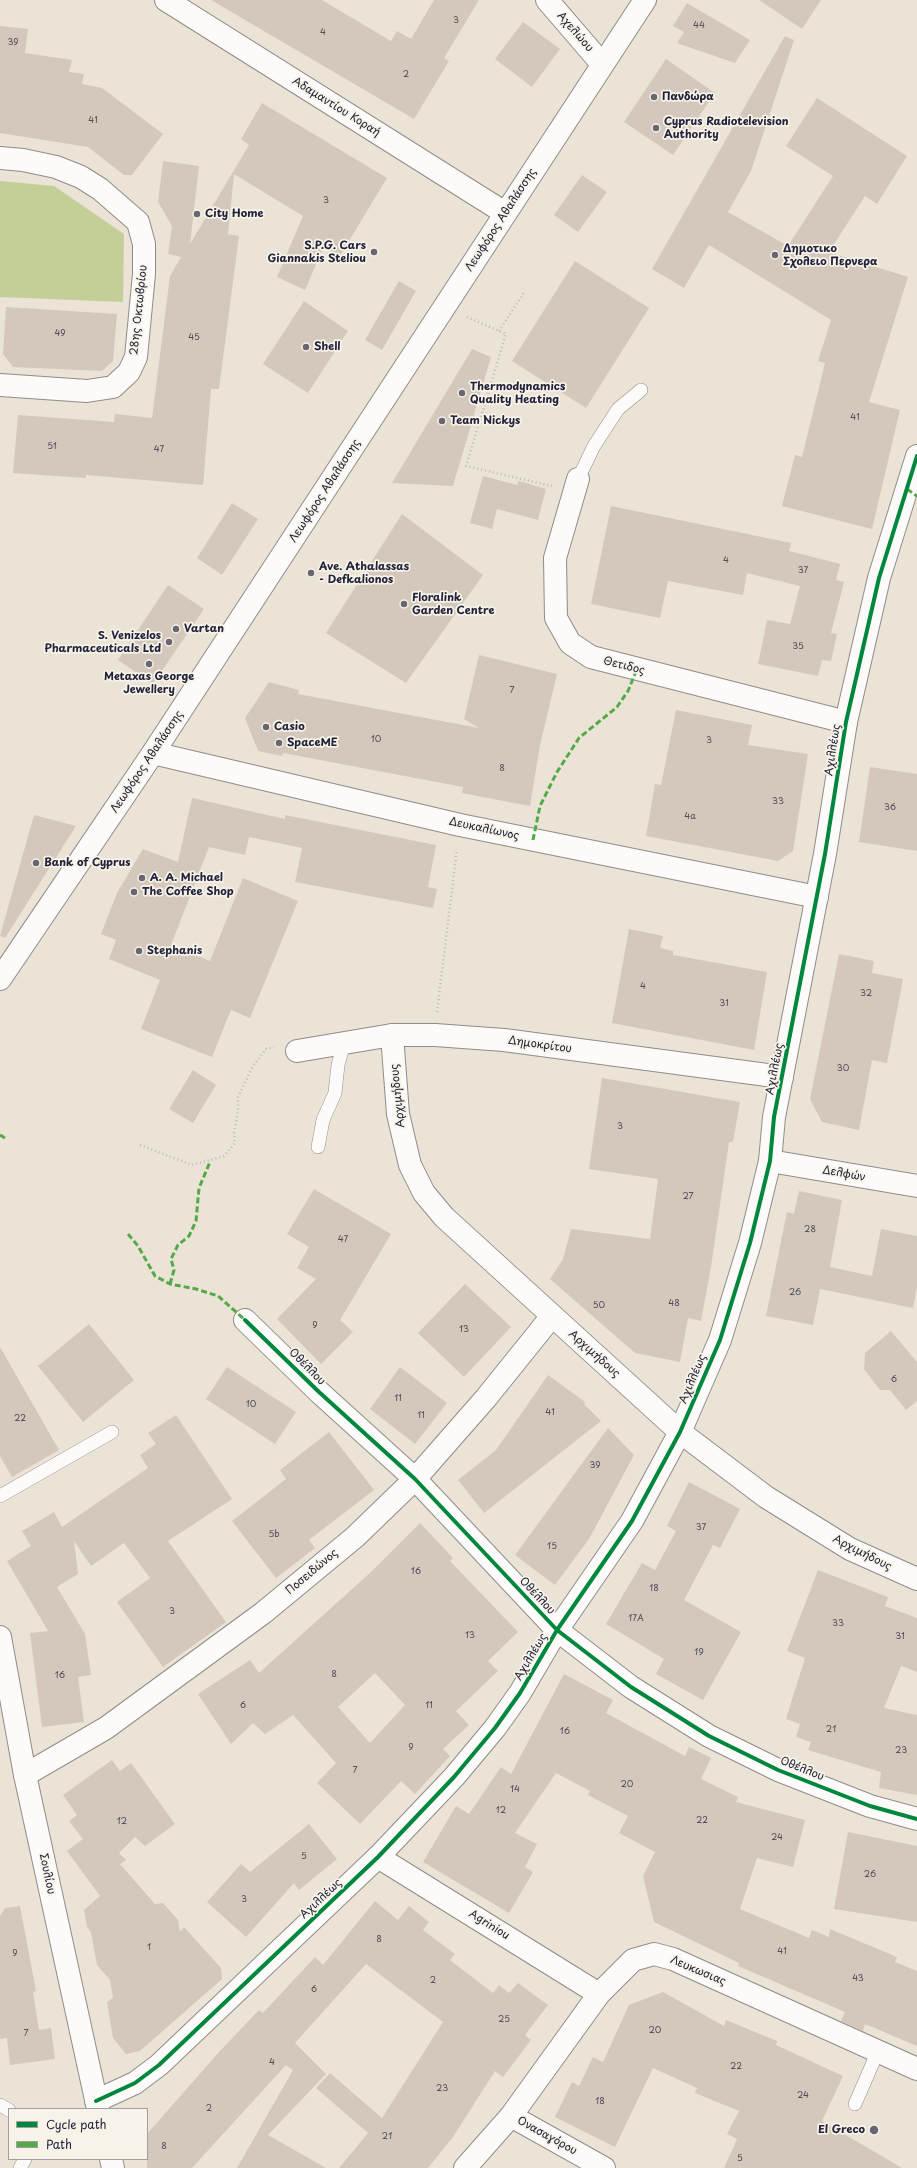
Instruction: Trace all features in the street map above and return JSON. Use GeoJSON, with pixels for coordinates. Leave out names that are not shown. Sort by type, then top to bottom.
{"type":"FeatureCollection","features":[{"type":"Feature","properties":{"kind":"street","name":"Αδαμαντίου Κοραή"},"geometry":{"type":"LineString","coordinates":[[166,0],[505,213]]}},
{"type":"Feature","properties":{"kind":"street","name":"Αχελώου"},"geometry":{"type":"LineString","coordinates":[[548,0],[602,64]]}},
{"type":"Feature","properties":{"kind":"street","name":"Λεωφόρος Αθαλάσσης"},"geometry":{"type":"LineString","coordinates":[[0,979],[154,753],[645,0]]}},
{"type":"Feature","properties":{"kind":"street","name":"28ης Οκτωβρίου"},"geometry":{"type":"LineString","coordinates":[[0,158],[23,160],[56,167],[81,177],[100,189],[138,222],[144,244],[144,274],[136,356],[129,372],[113,387],[87,391],[0,385]]}},
{"type":"Feature","properties":{"kind":"street","name":"Αχιλλέως"},"geometry":{"type":"LineString","coordinates":[[97,2105],[135,2083],[159,2065],[378,1857],[454,1777],[495,1728],[520,1693],[557,1630],[632,1521],[680,1432],[720,1340],[750,1243],[770,1162],[774,1117],[817,897],[846,722],[879,578],[917,456]]}},
{"type":"Feature","properties":{"kind":"street","name":"Θετιδος"},"geometry":{"type":"LineString","coordinates":[[576,485],[555,558],[556,618],[570,643],[591,657],[846,722]]}},
{"type":"Feature","properties":{"kind":"street","name":"Δευκαλίωνος"},"geometry":{"type":"LineString","coordinates":[[154,753],[460,825],[817,897]]}},
{"type":"Feature","properties":{"kind":"street","name":"Δημοκρίτου"},"geometry":{"type":"LineString","coordinates":[[297,1050],[392,1035],[435,1035],[504,1040],[782,1077]]}},
{"type":"Feature","properties":{"kind":"street","name":"Αρχιμήδους"},"geometry":{"type":"LineString","coordinates":[[392,1035],[398,1114],[410,1165],[424,1193],[444,1217],[680,1432],[779,1505],[850,1549],[917,1580]]}},
{"type":"Feature","properties":{"kind":"street","name":"Δελφών"},"geometry":{"type":"LineString","coordinates":[[770,1162],[917,1186]]}},
{"type":"Feature","properties":{"kind":"street","name":"Ποσειδώνος"},"geometry":{"type":"LineString","coordinates":[[26,1775],[106,1728],[263,1613],[355,1537],[415,1479],[486,1398],[552,1316]]}},
{"type":"Feature","properties":{"kind":"street","name":"Οθέλλου"},"geometry":{"type":"LineString","coordinates":[[246,1320],[319,1392],[415,1479],[557,1630],[631,1687],[709,1736],[778,1770],[870,1806],[917,1819]]}},
{"type":"Feature","properties":{"kind":"street","name":"Σουλίου"},"geometry":{"type":"LineString","coordinates":[[0,1637],[26,1775],[97,2105]]}},
{"type":"Feature","properties":{"kind":"street","name":"Agriniou"},"geometry":{"type":"LineString","coordinates":[[378,1857],[599,1994]]}},
{"type":"Feature","properties":{"kind":"street","name":"Λευκωσιας"},"geometry":{"type":"LineString","coordinates":[[465,2168],[511,2116],[599,1994],[633,1960],[654,1954],[673,1959],[917,2069]]}},
{"type":"Feature","properties":{"kind":"street","name":"Ονασαγόρου"},"geometry":{"type":"LineString","coordinates":[[511,2116],[604,2168]]}},
{"type":"Feature","properties":{"kind":"lane"},"geometry":{"type":"LineString","coordinates":[[576,485],[594,446],[618,409],[641,390]]}},
{"type":"Feature","properties":{"kind":"lane"},"geometry":{"type":"LineString","coordinates":[[318,1147],[323,1120],[335,1093],[338,1065],[344,1043]]}},
{"type":"Feature","properties":{"kind":"lane"},"geometry":{"type":"LineString","coordinates":[[0,1496],[112,1432]]}},
{"type":"Feature","properties":{"kind":"lane"},"geometry":{"type":"LineString","coordinates":[[855,2104],[878,2051]]}},
{"type":"Feature","properties":{"kind":"path"},"geometry":{"type":"LineString","coordinates":[[499,331],[525,291]]}},
{"type":"Feature","properties":{"kind":"path"},"geometry":{"type":"LineString","coordinates":[[444,308],[506,334],[466,466],[576,485]]}},
{"type":"Feature","properties":{"kind":"path"},"geometry":{"type":"LineString","coordinates":[[435,1035],[460,825]]}},
{"type":"Feature","properties":{"kind":"path"},"geometry":{"type":"LineString","coordinates":[[140,1145],[192,1165],[224,1156],[234,1143],[234,1133],[238,1112],[238,1097],[253,1066],[266,1049],[282,1045],[297,1050]]}},
{"type":"Feature","properties":{"kind":"green space"},"geometry":{"type":"Polygon","coordinates":[[[0,181],[54,186],[124,234],[123,302],[0,297],[0,181]]]}},
{"type":"Feature","properties":{"kind":"building"},"geometry":{"type":"Polygon","coordinates":[[[211,0],[322,0],[391,41],[397,31],[411,39],[434,0],[479,0],[444,58],[449,61],[414,119],[211,0]]]}},
{"type":"Feature","properties":{"kind":"building"},"geometry":{"type":"Polygon","coordinates":[[[759,0],[821,0],[802,29],[759,0]]]}},
{"type":"Feature","properties":{"kind":"building"},"geometry":{"type":"Polygon","coordinates":[[[687,3],[750,40],[735,63],[677,43],[684,32],[673,26],[687,3]]]}},
{"type":"Feature","properties":{"kind":"building"},"geometry":{"type":"Polygon","coordinates":[[[523,22],[560,49],[532,87],[495,59],[523,22]]]}},
{"type":"Feature","properties":{"kind":"building"},"geometry":{"type":"Polygon","coordinates":[[[0,26],[28,29],[25,53],[72,60],[69,72],[84,74],[82,84],[102,88],[163,134],[132,175],[124,175],[88,147],[0,133],[0,26]]]}},
{"type":"Feature","properties":{"kind":"building"},"geometry":{"type":"Polygon","coordinates":[[[785,36],[794,40],[751,171],[728,212],[788,246],[833,176],[786,146],[817,98],[907,156],[877,204],[865,196],[829,252],[908,277],[869,402],[900,410],[872,529],[782,506],[795,455],[802,457],[825,363],[818,361],[831,320],[709,245],[684,288],[652,269],[785,36]]]}},
{"type":"Feature","properties":{"kind":"building"},"geometry":{"type":"Polygon","coordinates":[[[666,59],[715,93],[673,155],[624,122],[666,59]]]}},
{"type":"Feature","properties":{"kind":"building"},"geometry":{"type":"Polygon","coordinates":[[[262,103],[387,178],[340,256],[324,246],[305,290],[277,277],[303,216],[234,174],[228,234],[239,236],[219,389],[211,389],[203,485],[86,475],[86,478],[13,473],[18,415],[114,422],[115,414],[152,418],[170,276],[181,257],[168,254],[172,226],[158,202],[163,161],[199,166],[190,244],[249,145],[241,139],[262,103]]]}},
{"type":"Feature","properties":{"kind":"building"},"geometry":{"type":"Polygon","coordinates":[[[582,175],[607,192],[578,232],[554,215],[582,175]]]}},
{"type":"Feature","properties":{"kind":"building"},"geometry":{"type":"Polygon","coordinates":[[[575,261],[649,308],[586,408],[512,361],[575,261]]]}},
{"type":"Feature","properties":{"kind":"building"},"geometry":{"type":"Polygon","coordinates":[[[399,281],[416,291],[382,350],[365,340],[399,281]]]}},
{"type":"Feature","properties":{"kind":"building","name":"Shell"},"geometry":{"type":"Polygon","coordinates":[[[304,301],[348,331],[308,393],[263,364],[304,301]]]}},
{"type":"Feature","properties":{"kind":"building"},"geometry":{"type":"Polygon","coordinates":[[[6,307],[117,314],[113,361],[102,371],[13,367],[3,354],[6,307]]]}},
{"type":"Feature","properties":{"kind":"building"},"geometry":{"type":"Polygon","coordinates":[[[472,349],[491,357],[453,486],[392,483],[472,349]]]}},
{"type":"Feature","properties":{"kind":"building"},"geometry":{"type":"Polygon","coordinates":[[[483,476],[517,485],[519,481],[546,489],[538,520],[497,509],[492,529],[470,523],[483,476]]]}},
{"type":"Feature","properties":{"kind":"building"},"geometry":{"type":"Polygon","coordinates":[[[232,503],[258,519],[222,575],[197,558],[232,503]]]}},
{"type":"Feature","properties":{"kind":"building"},"geometry":{"type":"Polygon","coordinates":[[[611,506],[791,543],[789,551],[840,564],[836,580],[844,582],[831,633],[837,634],[831,661],[822,660],[818,676],[758,664],[767,620],[790,624],[800,586],[747,573],[743,595],[668,581],[660,618],[591,604],[611,506]]]}},
{"type":"Feature","properties":{"kind":"building","name":"Floralink Garden Centre"},"geometry":{"type":"Polygon","coordinates":[[[402,514],[483,575],[406,683],[326,633],[402,514]]]}},
{"type":"Feature","properties":{"kind":"building"},"geometry":{"type":"Polygon","coordinates":[[[168,585],[204,609],[153,684],[118,660],[168,585]]]}},
{"type":"Feature","properties":{"kind":"building"},"geometry":{"type":"Polygon","coordinates":[[[479,655],[557,674],[540,745],[530,806],[462,793],[463,787],[283,753],[282,756],[258,751],[245,718],[269,682],[299,690],[298,694],[479,728],[464,719],[479,655]]]}},
{"type":"Feature","properties":{"kind":"building"},"geometry":{"type":"Polygon","coordinates":[[[676,710],[752,725],[748,745],[808,754],[793,851],[778,861],[646,836],[655,784],[661,785],[676,710]]]}},
{"type":"Feature","properties":{"kind":"building"},"geometry":{"type":"Polygon","coordinates":[[[870,767],[917,774],[917,851],[859,842],[870,767]]]}},
{"type":"Feature","properties":{"kind":"building"},"geometry":{"type":"Polygon","coordinates":[[[192,798],[285,819],[285,815],[436,845],[428,887],[437,889],[433,908],[295,882],[302,848],[249,837],[245,855],[209,847],[171,945],[210,961],[243,878],[298,901],[250,1018],[231,1010],[212,1057],[141,1029],[160,980],[109,959],[116,940],[101,934],[117,893],[143,849],[178,862],[192,798]]]}},
{"type":"Feature","properties":{"kind":"building","name":"Bank of Cyprus"},"geometry":{"type":"Polygon","coordinates":[[[34,815],[76,826],[5,938],[0,936],[34,815]]]}},
{"type":"Feature","properties":{"kind":"building"},"geometry":{"type":"Polygon","coordinates":[[[629,929],[663,936],[660,948],[673,951],[673,955],[767,972],[754,1050],[612,1023],[629,929]]]}},
{"type":"Feature","properties":{"kind":"building"},"geometry":{"type":"Polygon","coordinates":[[[839,954],[874,961],[872,973],[903,979],[887,1063],[872,1060],[859,1130],[822,1122],[810,1099],[839,954]]]}},
{"type":"Feature","properties":{"kind":"building"},"geometry":{"type":"Polygon","coordinates":[[[193,1070],[216,1085],[193,1123],[169,1109],[193,1070]]]}},
{"type":"Feature","properties":{"kind":"building"},"geometry":{"type":"Polygon","coordinates":[[[602,1078],[740,1102],[733,1142],[729,1142],[711,1267],[701,1321],[688,1318],[680,1362],[635,1353],[550,1279],[563,1259],[571,1229],[650,1239],[658,1179],[589,1169],[602,1078]]]}},
{"type":"Feature","properties":{"kind":"building"},"geometry":{"type":"Polygon","coordinates":[[[314,1189],[391,1234],[340,1320],[353,1332],[321,1364],[277,1319],[316,1279],[297,1268],[309,1247],[287,1234],[314,1189]]]}},
{"type":"Feature","properties":{"kind":"building"},"geometry":{"type":"Polygon","coordinates":[[[799,1191],[842,1200],[830,1267],[872,1276],[881,1229],[917,1236],[917,1287],[913,1308],[820,1289],[813,1325],[766,1316],[787,1212],[794,1214],[799,1191]]]}},
{"type":"Feature","properties":{"kind":"building"},"geometry":{"type":"Polygon","coordinates":[[[465,1284],[511,1327],[464,1377],[418,1333],[465,1284]]]}},
{"type":"Feature","properties":{"kind":"building"},"geometry":{"type":"Polygon","coordinates":[[[89,1324],[134,1380],[83,1422],[38,1366],[89,1324]]]}},
{"type":"Feature","properties":{"kind":"building"},"geometry":{"type":"Polygon","coordinates":[[[891,1331],[917,1362],[917,1401],[906,1410],[890,1390],[880,1390],[864,1369],[865,1353],[891,1331]]]}},
{"type":"Feature","properties":{"kind":"building"},"geometry":{"type":"Polygon","coordinates":[[[0,1347],[59,1450],[12,1477],[0,1456],[0,1347]]]}},
{"type":"Feature","properties":{"kind":"building"},"geometry":{"type":"Polygon","coordinates":[[[227,1367],[296,1412],[275,1444],[206,1399],[227,1367]]]}},
{"type":"Feature","properties":{"kind":"building"},"geometry":{"type":"Polygon","coordinates":[[[400,1367],[447,1403],[415,1444],[370,1409],[400,1367]]]}},
{"type":"Feature","properties":{"kind":"building"},"geometry":{"type":"Polygon","coordinates":[[[548,1375],[585,1402],[584,1404],[601,1421],[484,1513],[458,1480],[496,1450],[548,1375]]]}},
{"type":"Feature","properties":{"kind":"building"},"geometry":{"type":"Polygon","coordinates":[[[176,1415],[232,1499],[168,1541],[226,1622],[163,1667],[117,1602],[150,1578],[124,1543],[91,1566],[74,1541],[78,1574],[57,1587],[85,1634],[91,1675],[78,1677],[84,1722],[42,1727],[30,1633],[48,1631],[7,1561],[31,1546],[22,1531],[54,1512],[62,1527],[148,1468],[140,1455],[156,1444],[148,1433],[176,1415]]]}},
{"type":"Feature","properties":{"kind":"building"},"geometry":{"type":"Polygon","coordinates":[[[608,1428],[634,1455],[589,1539],[555,1585],[515,1555],[608,1428]]]}},
{"type":"Feature","properties":{"kind":"building"},"geometry":{"type":"Polygon","coordinates":[[[329,1432],[374,1490],[309,1540],[315,1548],[276,1578],[232,1521],[286,1479],[280,1470],[329,1432]]]}},
{"type":"Feature","properties":{"kind":"building"},"geometry":{"type":"Polygon","coordinates":[[[689,1482],[740,1509],[720,1548],[713,1545],[684,1600],[741,1632],[703,1700],[656,1674],[664,1659],[606,1624],[642,1563],[655,1570],[676,1531],[667,1526],[689,1482]]]}},
{"type":"Feature","properties":{"kind":"building"},"geometry":{"type":"Polygon","coordinates":[[[420,1523],[453,1558],[450,1561],[518,1632],[488,1661],[498,1671],[456,1711],[469,1725],[443,1749],[450,1756],[415,1794],[401,1781],[360,1824],[317,1783],[336,1763],[293,1715],[265,1734],[253,1723],[231,1744],[198,1694],[250,1660],[259,1673],[371,1572],[420,1523]],[[375,1673],[338,1707],[370,1743],[405,1705],[375,1673]]]}},
{"type":"Feature","properties":{"kind":"building"},"geometry":{"type":"Polygon","coordinates":[[[818,1570],[888,1597],[885,1606],[917,1618],[917,1672],[901,1666],[884,1708],[917,1715],[917,1795],[879,1788],[881,1772],[808,1750],[811,1742],[796,1737],[800,1724],[786,1719],[805,1658],[787,1651],[818,1570]]]}},
{"type":"Feature","properties":{"kind":"building"},"geometry":{"type":"Polygon","coordinates":[[[564,1674],[613,1700],[606,1713],[685,1756],[689,1747],[711,1758],[701,1779],[738,1797],[736,1802],[805,1820],[793,1867],[757,1858],[740,1909],[809,1938],[812,1930],[829,1937],[830,1929],[897,1957],[895,1962],[917,1971],[917,2046],[865,2024],[863,2031],[841,2021],[845,2012],[738,1966],[739,1963],[654,1922],[643,1876],[655,1852],[619,1833],[628,1816],[588,1795],[590,1791],[556,1773],[515,1833],[537,1844],[525,1867],[533,1872],[509,1913],[423,1862],[456,1806],[469,1814],[501,1767],[511,1774],[564,1674]]]}},
{"type":"Feature","properties":{"kind":"building"},"geometry":{"type":"Polygon","coordinates":[[[112,1760],[120,1771],[131,1763],[175,1824],[145,1846],[135,1837],[119,1853],[126,1860],[120,1864],[155,1904],[163,1903],[178,1920],[180,1932],[184,1927],[221,1968],[222,1979],[140,2051],[126,2054],[113,2038],[107,2002],[113,1998],[110,1980],[97,1965],[91,1932],[87,1927],[84,1910],[100,1896],[67,1851],[83,1839],[69,1821],[77,1815],[63,1795],[112,1760]]]}},
{"type":"Feature","properties":{"kind":"building"},"geometry":{"type":"Polygon","coordinates":[[[309,1824],[337,1859],[299,1890],[294,1883],[246,1937],[207,1902],[241,1864],[250,1872],[309,1824]]]}},
{"type":"Feature","properties":{"kind":"building"},"geometry":{"type":"Polygon","coordinates":[[[848,1832],[917,1846],[917,1922],[834,1909],[848,1832]]]}},
{"type":"Feature","properties":{"kind":"building"},"geometry":{"type":"Polygon","coordinates":[[[375,1901],[398,1920],[409,1906],[429,1922],[423,1930],[455,1954],[450,1960],[493,1993],[499,1985],[509,1993],[518,1983],[548,2005],[525,2035],[531,2040],[503,2077],[495,2071],[453,2137],[428,2168],[339,2168],[368,2133],[316,2088],[330,2073],[382,2118],[443,2022],[366,1964],[295,2043],[326,2074],[268,2135],[326,2168],[237,2168],[293,2070],[286,2065],[192,2168],[147,2168],[148,2133],[219,2052],[259,2010],[263,2013],[315,1957],[323,1965],[375,1901]]]}},
{"type":"Feature","properties":{"kind":"building"},"geometry":{"type":"Polygon","coordinates":[[[20,1906],[36,1991],[33,1992],[39,2030],[51,2028],[55,2059],[10,2065],[7,2038],[0,2039],[0,1916],[5,1908],[20,1906]]]}},
{"type":"Feature","properties":{"kind":"building"},"geometry":{"type":"Polygon","coordinates":[[[663,1992],[724,2026],[726,2020],[777,2041],[776,2045],[843,2076],[822,2121],[902,2168],[724,2168],[737,2139],[727,2134],[739,2111],[695,2093],[697,2088],[653,2068],[615,2147],[555,2117],[572,2082],[579,2086],[593,2057],[603,2062],[629,2005],[663,1992]]]}},
{"type":"Feature","properties":{"kind":"marked path"},"geometry":{"type":"LineString","coordinates":[[907,489],[917,496]]}},
{"type":"Feature","properties":{"kind":"marked path"},"geometry":{"type":"LineString","coordinates":[[533,840],[540,806],[557,772],[579,738],[617,707],[628,691],[637,669]]}},
{"type":"Feature","properties":{"kind":"marked path"},"geometry":{"type":"LineString","coordinates":[[0,1135],[5,1138]]}},
{"type":"Feature","properties":{"kind":"marked path"},"geometry":{"type":"LineString","coordinates":[[170,1284],[174,1270],[171,1259],[178,1245],[189,1236],[196,1221],[199,1188],[210,1162]]}},
{"type":"Feature","properties":{"kind":"marked path"},"geometry":{"type":"LineString","coordinates":[[128,1234],[138,1246],[155,1276],[170,1284],[196,1289],[218,1296],[245,1320]]}},
{"type":"Feature","properties":{"kind":"cycle path"},"geometry":{"type":"LineString","coordinates":[[96,2101],[135,2083],[159,2065],[378,1857],[454,1777],[495,1728],[520,1693],[557,1630],[632,1521],[680,1432],[720,1340],[750,1243],[770,1161],[774,1117],[825,854],[846,722],[879,578],[917,456]]}},
{"type":"Feature","properties":{"kind":"cycle path"},"geometry":{"type":"LineString","coordinates":[[245,1320],[319,1392],[415,1479],[557,1630],[631,1687],[709,1736],[778,1770],[870,1806],[917,1819]]}},
{"type":"Feature","properties":{"kind":"place","name":"Πανδώρα"},"geometry":{"type":"Point","coordinates":[654,97]}},
{"type":"Feature","properties":{"kind":"place","name":"Cyprus Radiotelevision Authority"},"geometry":{"type":"Point","coordinates":[656,128]}},
{"type":"Feature","properties":{"kind":"place","name":"City Home"},"geometry":{"type":"Point","coordinates":[197,214]}},
{"type":"Feature","properties":{"kind":"place","name":"S.P.G. Cars Giannakis Steliou"},"geometry":{"type":"Point","coordinates":[374,252]}},
{"type":"Feature","properties":{"kind":"place","name":"Δημοτικο Σχολειο Περνερα"},"geometry":{"type":"Point","coordinates":[775,255]}},
{"type":"Feature","properties":{"kind":"place","name":"Shell"},"geometry":{"type":"Point","coordinates":[306,347]}},
{"type":"Feature","properties":{"kind":"place","name":"Thermodynamics Quality Heating"},"geometry":{"type":"Point","coordinates":[462,393]}},
{"type":"Feature","properties":{"kind":"place","name":"Team Nickys"},"geometry":{"type":"Point","coordinates":[442,421]}},
{"type":"Feature","properties":{"kind":"place","name":"Ave. Athalassas - Defkalionos"},"geometry":{"type":"Point","coordinates":[311,573]}},
{"type":"Feature","properties":{"kind":"place","name":"Floralink Garden Centre"},"geometry":{"type":"Point","coordinates":[404,604]}},
{"type":"Feature","properties":{"kind":"place","name":"Vartan"},"geometry":{"type":"Point","coordinates":[176,629]}},
{"type":"Feature","properties":{"kind":"place","name":"S. Venizelos Pharmaceuticals Ltd"},"geometry":{"type":"Point","coordinates":[169,642]}},
{"type":"Feature","properties":{"kind":"place","name":"Metaxas George Jewellery"},"geometry":{"type":"Point","coordinates":[149,664]}},
{"type":"Feature","properties":{"kind":"place","name":"Casio"},"geometry":{"type":"Point","coordinates":[266,727]}},
{"type":"Feature","properties":{"kind":"place","name":"SpaceME"},"geometry":{"type":"Point","coordinates":[279,743]}},
{"type":"Feature","properties":{"kind":"place","name":"Bank of Cyprus"},"geometry":{"type":"Point","coordinates":[36,863]}},
{"type":"Feature","properties":{"kind":"place","name":"A. A. Michael"},"geometry":{"type":"Point","coordinates":[142,878]}},
{"type":"Feature","properties":{"kind":"place","name":"The Coffee Shop"},"geometry":{"type":"Point","coordinates":[134,892]}},
{"type":"Feature","properties":{"kind":"place","name":"Stephanis"},"geometry":{"type":"Point","coordinates":[139,951]}},
{"type":"Feature","properties":{"kind":"place","name":"El Greco"},"geometry":{"type":"Point","coordinates":[874,2130]}}]}
